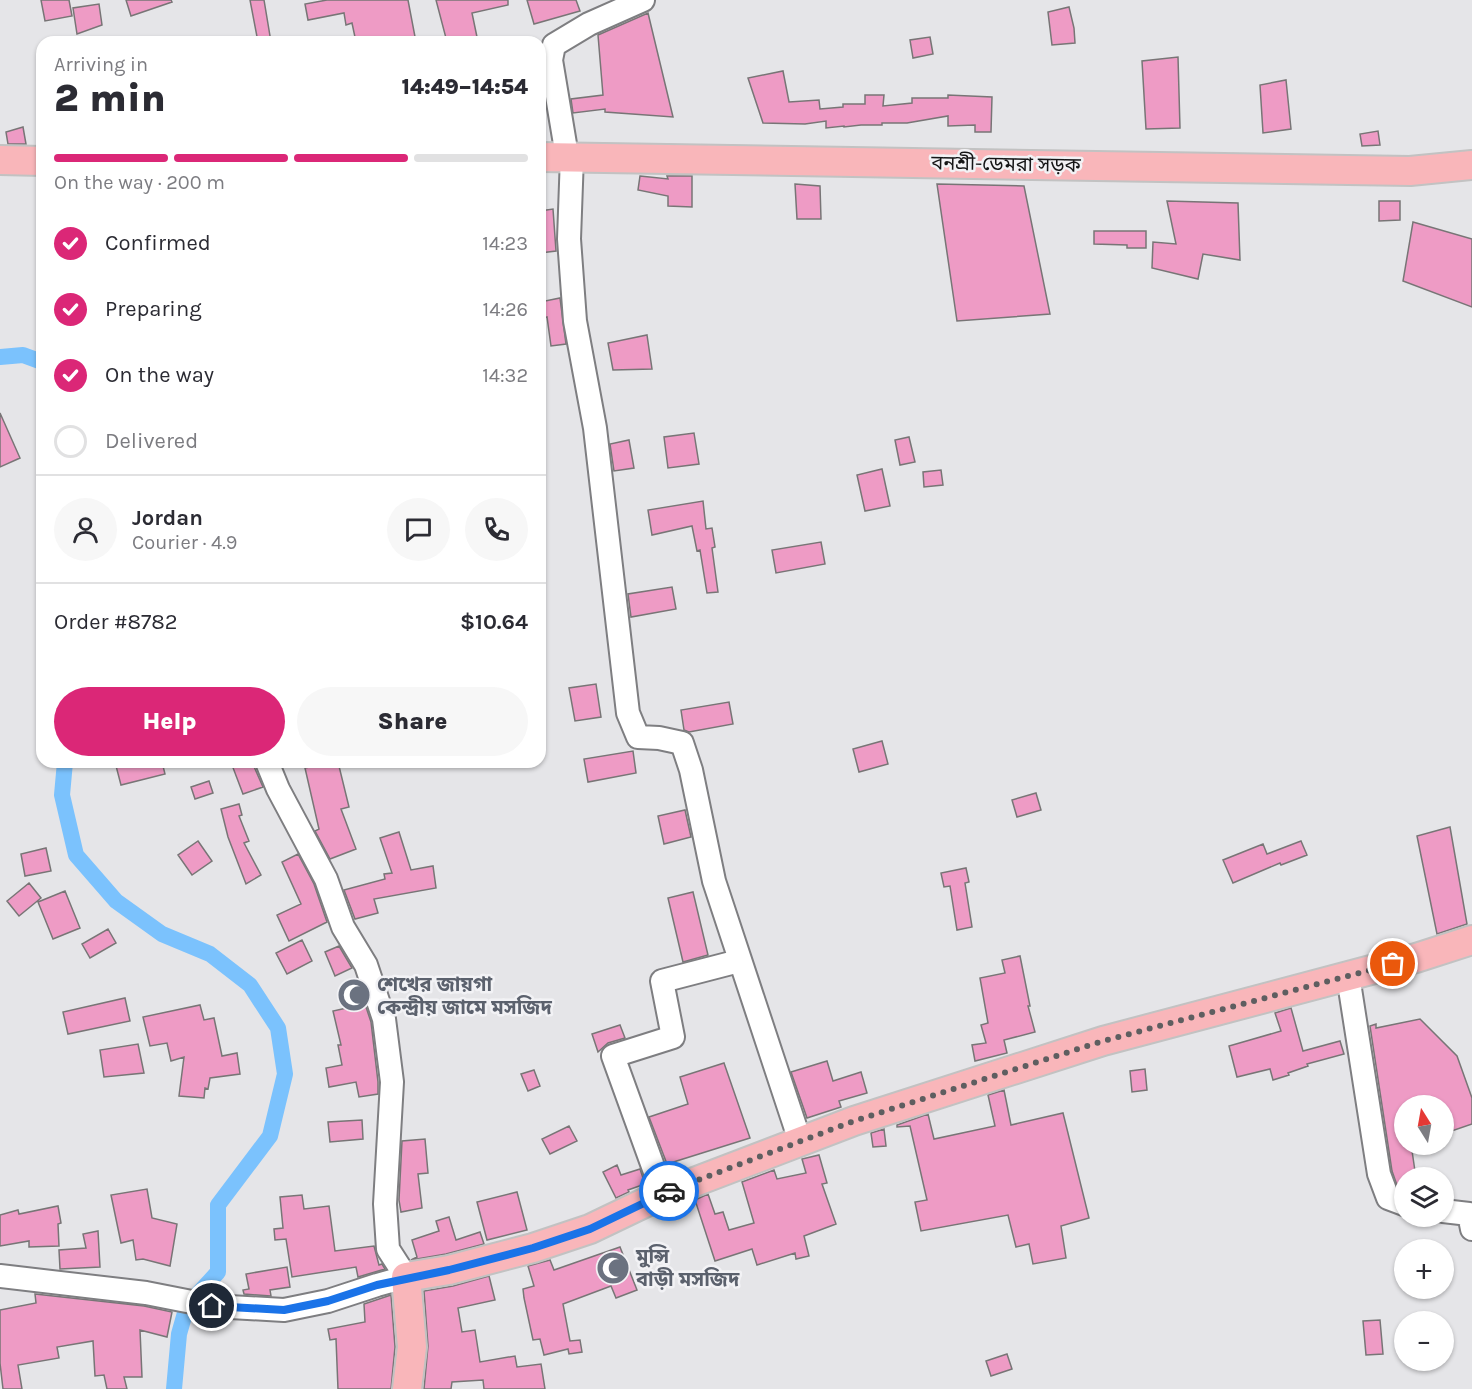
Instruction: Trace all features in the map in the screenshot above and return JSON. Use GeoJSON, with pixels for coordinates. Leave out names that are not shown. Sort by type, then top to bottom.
{"type":"FeatureCollection","features":[{"type":"Feature","properties":{"kind":"main road","name":"বনশ্রী-ডেমরা সড়ক"},"geometry":{"type":"LineString","coordinates":[[559,156],[1410,171],[1472,165]]}},
{"type":"Feature","properties":{"kind":"main road"},"geometry":{"type":"LineString","coordinates":[[0,160],[36,161]]}},
{"type":"Feature","properties":{"kind":"main road"},"geometry":{"type":"LineString","coordinates":[[407,1389],[412,1347],[406,1277],[449,1270],[533,1248],[590,1229],[663,1194],[854,1121],[1103,1041],[1416,958],[1472,940]]}},
{"type":"Feature","properties":{"kind":"street"},"geometry":{"type":"LineString","coordinates":[[643,0],[589,24],[554,45],[551,60],[575,321],[595,428],[628,713],[638,737],[659,738],[682,743],[691,770],[714,881],[800,1141]]}},
{"type":"Feature","properties":{"kind":"street"},"geometry":{"type":"LineString","coordinates":[[0,1276],[146,1293],[212,1306],[284,1310],[328,1301],[406,1277],[388,1250],[385,1204],[392,1082],[384,1019],[366,965],[343,927],[326,879],[278,789],[269,768]]}},
{"type":"Feature","properties":{"kind":"street"},"geometry":{"type":"LineString","coordinates":[[663,1194],[613,1056],[673,1037],[662,981],[739,962]]}},
{"type":"Feature","properties":{"kind":"street"},"geometry":{"type":"LineString","coordinates":[[1348,976],[1379,1174],[1388,1198],[1394,1200]]}},
{"type":"Feature","properties":{"kind":"street"},"geometry":{"type":"LineString","coordinates":[[1454,1212],[1469,1214],[1472,1229]]}},
{"type":"Feature","properties":{"kind":"building"},"geometry":{"type":"Polygon","coordinates":[[[41,0],[69,0],[72,16],[45,21],[41,0]]]}},
{"type":"Feature","properties":{"kind":"building"},"geometry":{"type":"Polygon","coordinates":[[[126,0],[171,0],[172,2],[131,16],[126,0]]]}},
{"type":"Feature","properties":{"kind":"building"},"geometry":{"type":"Polygon","coordinates":[[[250,0],[264,0],[270,36],[257,36],[250,0]]]}},
{"type":"Feature","properties":{"kind":"building"},"geometry":{"type":"Polygon","coordinates":[[[327,0],[408,0],[415,36],[355,36],[352,23],[346,25],[344,13],[308,20],[305,4],[327,0]]]}},
{"type":"Feature","properties":{"kind":"building"},"geometry":{"type":"Polygon","coordinates":[[[436,0],[508,0],[508,5],[472,13],[477,36],[445,36],[436,0]]]}},
{"type":"Feature","properties":{"kind":"building"},"geometry":{"type":"Polygon","coordinates":[[[527,0],[576,0],[580,11],[534,24],[527,0]]]}},
{"type":"Feature","properties":{"kind":"building"},"geometry":{"type":"Polygon","coordinates":[[[99,4],[102,25],[77,34],[73,8],[99,4]]]}},
{"type":"Feature","properties":{"kind":"building"},"geometry":{"type":"Polygon","coordinates":[[[1069,7],[1075,43],[1052,45],[1048,12],[1069,7]]]}},
{"type":"Feature","properties":{"kind":"building"},"geometry":{"type":"Polygon","coordinates":[[[648,13],[673,117],[605,112],[605,109],[573,113],[571,99],[603,95],[598,35],[648,13]]]}},
{"type":"Feature","properties":{"kind":"building"},"geometry":{"type":"Polygon","coordinates":[[[930,37],[933,54],[913,58],[910,40],[930,37]]]}},
{"type":"Feature","properties":{"kind":"building"},"geometry":{"type":"Polygon","coordinates":[[[1178,57],[1180,128],[1146,129],[1142,61],[1178,57]]]}},
{"type":"Feature","properties":{"kind":"building"},"geometry":{"type":"Polygon","coordinates":[[[783,71],[789,102],[819,100],[820,109],[843,107],[843,104],[865,104],[865,95],[884,95],[883,106],[912,103],[912,98],[948,98],[948,95],[992,97],[991,132],[975,132],[975,125],[948,126],[948,116],[907,123],[826,128],[826,121],[805,124],[763,123],[748,78],[783,71]]]}},
{"type":"Feature","properties":{"kind":"building"},"geometry":{"type":"Polygon","coordinates":[[[1286,80],[1291,129],[1263,133],[1260,85],[1286,80]]]}},
{"type":"Feature","properties":{"kind":"building"},"geometry":{"type":"Polygon","coordinates":[[[23,127],[26,144],[8,144],[6,132],[23,127]]]}},
{"type":"Feature","properties":{"kind":"building"},"geometry":{"type":"Polygon","coordinates":[[[1378,131],[1380,145],[1362,146],[1360,134],[1378,131]]]}},
{"type":"Feature","properties":{"kind":"building"},"geometry":{"type":"Polygon","coordinates":[[[640,176],[668,179],[667,176],[692,176],[692,207],[668,206],[668,196],[638,190],[640,176]]]}},
{"type":"Feature","properties":{"kind":"building"},"geometry":{"type":"Polygon","coordinates":[[[795,184],[820,186],[821,219],[797,219],[795,184]]]}},
{"type":"Feature","properties":{"kind":"building"},"geometry":{"type":"Polygon","coordinates":[[[937,184],[1024,186],[1050,314],[957,321],[937,184]]]}},
{"type":"Feature","properties":{"kind":"building"},"geometry":{"type":"Polygon","coordinates":[[[1167,201],[1238,203],[1240,260],[1203,254],[1198,279],[1152,268],[1153,242],[1176,244],[1167,201]]]}},
{"type":"Feature","properties":{"kind":"building"},"geometry":{"type":"Polygon","coordinates":[[[1379,201],[1400,201],[1400,220],[1379,221],[1379,201]]]}},
{"type":"Feature","properties":{"kind":"building"},"geometry":{"type":"Polygon","coordinates":[[[553,209],[556,251],[546,252],[546,210],[553,209]]]}},
{"type":"Feature","properties":{"kind":"building"},"geometry":{"type":"Polygon","coordinates":[[[1413,222],[1472,239],[1472,307],[1403,281],[1413,222]]]}},
{"type":"Feature","properties":{"kind":"building"},"geometry":{"type":"Polygon","coordinates":[[[1094,231],[1146,231],[1146,248],[1094,244],[1094,231]]]}},
{"type":"Feature","properties":{"kind":"building"},"geometry":{"type":"Polygon","coordinates":[[[560,298],[566,344],[551,346],[546,317],[546,301],[560,298]]]}},
{"type":"Feature","properties":{"kind":"building"},"geometry":{"type":"Polygon","coordinates":[[[647,335],[652,369],[613,370],[608,343],[647,335]]]}},
{"type":"Feature","properties":{"kind":"building"},"geometry":{"type":"Polygon","coordinates":[[[0,413],[20,458],[0,467],[0,413]]]}},
{"type":"Feature","properties":{"kind":"building"},"geometry":{"type":"Polygon","coordinates":[[[694,433],[699,464],[668,468],[664,437],[694,433]]]}},
{"type":"Feature","properties":{"kind":"building"},"geometry":{"type":"Polygon","coordinates":[[[909,437],[915,462],[900,465],[895,440],[909,437]]]}},
{"type":"Feature","properties":{"kind":"building"},"geometry":{"type":"Polygon","coordinates":[[[629,440],[634,468],[614,471],[610,444],[629,440]]]}},
{"type":"Feature","properties":{"kind":"building"},"geometry":{"type":"Polygon","coordinates":[[[882,469],[890,506],[865,511],[857,475],[882,469]]]}},
{"type":"Feature","properties":{"kind":"building"},"geometry":{"type":"Polygon","coordinates":[[[941,470],[943,485],[924,487],[923,472],[941,470]]]}},
{"type":"Feature","properties":{"kind":"building"},"geometry":{"type":"Polygon","coordinates":[[[703,501],[706,529],[712,528],[715,547],[712,548],[718,592],[707,593],[700,550],[697,551],[692,526],[652,535],[648,510],[703,501]]]}},
{"type":"Feature","properties":{"kind":"building"},"geometry":{"type":"Polygon","coordinates":[[[821,542],[825,564],[776,573],[772,550],[821,542]]]}},
{"type":"Feature","properties":{"kind":"building"},"geometry":{"type":"Polygon","coordinates":[[[672,587],[676,609],[631,617],[628,594],[672,587]]]}},
{"type":"Feature","properties":{"kind":"building"},"geometry":{"type":"Polygon","coordinates":[[[596,684],[601,717],[575,721],[569,688],[596,684]]]}},
{"type":"Feature","properties":{"kind":"building"},"geometry":{"type":"Polygon","coordinates":[[[729,702],[733,724],[689,732],[684,730],[681,710],[729,702]]]}},
{"type":"Feature","properties":{"kind":"building"},"geometry":{"type":"Polygon","coordinates":[[[882,741],[888,764],[859,772],[853,749],[882,741]]]}},
{"type":"Feature","properties":{"kind":"building"},"geometry":{"type":"Polygon","coordinates":[[[633,751],[636,773],[588,782],[584,759],[633,751]]]}},
{"type":"Feature","properties":{"kind":"building"},"geometry":{"type":"Polygon","coordinates":[[[117,768],[164,768],[165,774],[121,785],[117,768]]]}},
{"type":"Feature","properties":{"kind":"building"},"geometry":{"type":"Polygon","coordinates":[[[233,768],[255,768],[263,787],[243,794],[233,768]]]}},
{"type":"Feature","properties":{"kind":"building"},"geometry":{"type":"Polygon","coordinates":[[[305,768],[339,768],[349,807],[341,809],[356,849],[330,859],[315,831],[319,829],[305,768]]]}},
{"type":"Feature","properties":{"kind":"building"},"geometry":{"type":"Polygon","coordinates":[[[209,781],[213,793],[195,799],[191,787],[209,781]]]}},
{"type":"Feature","properties":{"kind":"building"},"geometry":{"type":"Polygon","coordinates":[[[1036,793],[1041,810],[1017,817],[1012,800],[1036,793]]]}},
{"type":"Feature","properties":{"kind":"building"},"geometry":{"type":"Polygon","coordinates":[[[239,804],[242,815],[239,816],[249,841],[244,843],[261,875],[246,884],[228,837],[221,809],[239,804]]]}},
{"type":"Feature","properties":{"kind":"building"},"geometry":{"type":"Polygon","coordinates":[[[685,810],[691,837],[664,844],[658,816],[685,810]]]}},
{"type":"Feature","properties":{"kind":"building"},"geometry":{"type":"Polygon","coordinates":[[[1450,827],[1467,924],[1437,934],[1417,836],[1450,827]]]}},
{"type":"Feature","properties":{"kind":"building"},"geometry":{"type":"Polygon","coordinates":[[[399,832],[411,870],[433,866],[436,888],[374,899],[378,913],[355,919],[344,890],[385,879],[384,874],[392,873],[380,838],[399,832]]]}},
{"type":"Feature","properties":{"kind":"building"},"geometry":{"type":"Polygon","coordinates":[[[198,841],[212,861],[192,875],[178,855],[198,841]]]}},
{"type":"Feature","properties":{"kind":"building"},"geometry":{"type":"Polygon","coordinates":[[[1301,841],[1307,855],[1281,865],[1280,863],[1233,883],[1223,860],[1263,844],[1267,854],[1301,841]]]}},
{"type":"Feature","properties":{"kind":"building"},"geometry":{"type":"Polygon","coordinates":[[[46,848],[51,871],[25,876],[21,854],[46,848]]]}},
{"type":"Feature","properties":{"kind":"building"},"geometry":{"type":"Polygon","coordinates":[[[298,854],[314,884],[327,922],[289,941],[277,915],[301,904],[282,862],[298,854]]]}},
{"type":"Feature","properties":{"kind":"building"},"geometry":{"type":"Polygon","coordinates":[[[966,868],[969,882],[965,883],[972,927],[957,930],[950,886],[944,887],[941,873],[966,868]]]}},
{"type":"Feature","properties":{"kind":"building"},"geometry":{"type":"Polygon","coordinates":[[[29,883],[41,898],[19,916],[7,901],[29,883]]]}},
{"type":"Feature","properties":{"kind":"building"},"geometry":{"type":"Polygon","coordinates":[[[65,891],[80,928],[53,939],[38,902],[65,891]]]}},
{"type":"Feature","properties":{"kind":"building"},"geometry":{"type":"Polygon","coordinates":[[[693,892],[708,955],[683,962],[668,898],[693,892]]]}},
{"type":"Feature","properties":{"kind":"building"},"geometry":{"type":"Polygon","coordinates":[[[108,929],[116,943],[90,958],[82,944],[108,929]]]}},
{"type":"Feature","properties":{"kind":"building"},"geometry":{"type":"Polygon","coordinates":[[[302,940],[312,961],[287,974],[276,953],[302,940]]]}},
{"type":"Feature","properties":{"kind":"building"},"geometry":{"type":"Polygon","coordinates":[[[339,946],[352,968],[335,976],[325,952],[339,946]]]}},
{"type":"Feature","properties":{"kind":"building"},"geometry":{"type":"Polygon","coordinates":[[[1020,956],[1030,1006],[1028,1006],[1035,1032],[1004,1040],[1007,1053],[975,1061],[972,1045],[986,1043],[981,1025],[988,1023],[980,978],[1005,973],[1002,960],[1020,956]]]}},
{"type":"Feature","properties":{"kind":"building"},"geometry":{"type":"Polygon","coordinates":[[[125,998],[130,1021],[68,1034],[63,1012],[125,998]]]}},
{"type":"Feature","properties":{"kind":"building"},"geometry":{"type":"Polygon","coordinates":[[[365,1004],[371,1022],[378,1094],[359,1097],[356,1082],[329,1087],[326,1068],[342,1065],[338,1045],[341,1045],[333,1011],[365,1004]]]}},
{"type":"Feature","properties":{"kind":"building"},"geometry":{"type":"Polygon","coordinates":[[[200,1005],[204,1020],[214,1018],[222,1056],[237,1053],[240,1074],[210,1078],[208,1089],[205,1088],[204,1098],[179,1096],[184,1057],[171,1061],[167,1043],[150,1046],[143,1017],[200,1005]]]}},
{"type":"Feature","properties":{"kind":"building"},"geometry":{"type":"Polygon","coordinates":[[[1291,1008],[1303,1051],[1340,1041],[1344,1054],[1307,1064],[1308,1066],[1288,1073],[1289,1075],[1273,1080],[1270,1069],[1237,1077],[1229,1046],[1281,1031],[1275,1013],[1291,1008]]]}},
{"type":"Feature","properties":{"kind":"building"},"geometry":{"type":"Polygon","coordinates":[[[1420,1019],[1457,1056],[1472,1098],[1472,1124],[1454,1130],[1454,1095],[1394,1095],[1394,1155],[1413,1155],[1414,1167],[1394,1167],[1394,1177],[1370,1026],[1376,1024],[1376,1028],[1420,1019]]]}},
{"type":"Feature","properties":{"kind":"building"},"geometry":{"type":"Polygon","coordinates":[[[620,1025],[625,1038],[608,1043],[598,1052],[592,1034],[620,1025]]]}},
{"type":"Feature","properties":{"kind":"building"},"geometry":{"type":"Polygon","coordinates":[[[138,1044],[144,1073],[104,1077],[100,1050],[138,1044]]]}},
{"type":"Feature","properties":{"kind":"building"},"geometry":{"type":"Polygon","coordinates":[[[827,1061],[833,1081],[861,1072],[867,1093],[839,1101],[841,1107],[807,1118],[791,1072],[827,1061]]]}},
{"type":"Feature","properties":{"kind":"building"},"geometry":{"type":"Polygon","coordinates":[[[724,1063],[750,1138],[667,1164],[649,1117],[688,1104],[680,1077],[724,1063]]]}},
{"type":"Feature","properties":{"kind":"building"},"geometry":{"type":"Polygon","coordinates":[[[1145,1069],[1147,1090],[1132,1092],[1130,1071],[1145,1069]]]}},
{"type":"Feature","properties":{"kind":"building"},"geometry":{"type":"Polygon","coordinates":[[[534,1070],[540,1086],[528,1091],[521,1074],[534,1070]]]}},
{"type":"Feature","properties":{"kind":"building"},"geometry":{"type":"Polygon","coordinates":[[[1004,1090],[1011,1125],[1063,1113],[1089,1218],[1061,1226],[1066,1258],[1033,1264],[1029,1244],[1016,1247],[1008,1215],[921,1231],[915,1202],[927,1200],[910,1126],[897,1127],[897,1125],[928,1114],[934,1139],[995,1126],[988,1095],[1004,1090]]]}},
{"type":"Feature","properties":{"kind":"building"},"geometry":{"type":"Polygon","coordinates":[[[362,1120],[363,1139],[330,1142],[328,1122],[362,1120]]]}},
{"type":"Feature","properties":{"kind":"building"},"geometry":{"type":"Polygon","coordinates":[[[569,1126],[577,1141],[550,1154],[542,1139],[569,1126]]]}},
{"type":"Feature","properties":{"kind":"building"},"geometry":{"type":"Polygon","coordinates":[[[884,1129],[886,1146],[873,1147],[871,1133],[884,1129]]]}},
{"type":"Feature","properties":{"kind":"building"},"geometry":{"type":"Polygon","coordinates":[[[425,1139],[428,1173],[418,1174],[422,1208],[401,1212],[399,1200],[402,1141],[425,1139]]]}},
{"type":"Feature","properties":{"kind":"building"},"geometry":{"type":"Polygon","coordinates":[[[819,1155],[827,1183],[822,1184],[836,1224],[804,1236],[809,1256],[796,1259],[795,1253],[757,1265],[752,1249],[715,1261],[695,1200],[708,1194],[715,1214],[723,1212],[729,1230],[754,1223],[742,1182],[774,1170],[777,1179],[806,1173],[802,1159],[819,1155]]]}},
{"type":"Feature","properties":{"kind":"building"},"geometry":{"type":"Polygon","coordinates":[[[617,1165],[621,1175],[640,1169],[645,1184],[628,1190],[629,1192],[616,1198],[603,1172],[617,1165]]]}},
{"type":"Feature","properties":{"kind":"building"},"geometry":{"type":"Polygon","coordinates":[[[147,1189],[152,1218],[177,1224],[170,1266],[143,1259],[136,1260],[133,1240],[121,1243],[111,1195],[147,1189]]]}},
{"type":"Feature","properties":{"kind":"building"},"geometry":{"type":"Polygon","coordinates":[[[517,1192],[527,1230],[487,1240],[477,1202],[517,1192]]]}},
{"type":"Feature","properties":{"kind":"building"},"geometry":{"type":"Polygon","coordinates":[[[302,1195],[304,1209],[329,1206],[335,1251],[374,1246],[379,1265],[382,1264],[385,1269],[358,1277],[356,1267],[292,1277],[286,1239],[275,1240],[274,1229],[283,1228],[280,1197],[302,1195]]]}},
{"type":"Feature","properties":{"kind":"building"},"geometry":{"type":"Polygon","coordinates":[[[58,1206],[61,1223],[58,1224],[59,1246],[29,1247],[29,1241],[0,1246],[0,1215],[18,1210],[19,1214],[58,1206]]]}},
{"type":"Feature","properties":{"kind":"building"},"geometry":{"type":"Polygon","coordinates":[[[449,1217],[456,1240],[480,1232],[484,1244],[411,1260],[417,1257],[412,1240],[439,1231],[436,1221],[449,1217]]]}},
{"type":"Feature","properties":{"kind":"building"},"geometry":{"type":"Polygon","coordinates":[[[98,1231],[100,1267],[60,1269],[59,1250],[86,1248],[83,1234],[98,1231]]]}},
{"type":"Feature","properties":{"kind":"building"},"geometry":{"type":"Polygon","coordinates":[[[620,1247],[637,1290],[616,1298],[611,1286],[563,1304],[570,1341],[580,1340],[582,1352],[569,1354],[568,1349],[544,1355],[540,1339],[533,1340],[524,1298],[523,1289],[534,1286],[528,1266],[550,1260],[554,1270],[620,1247]]]}},
{"type":"Feature","properties":{"kind":"building"},"geometry":{"type":"Polygon","coordinates":[[[287,1267],[290,1287],[270,1290],[271,1296],[244,1294],[243,1290],[249,1289],[246,1274],[287,1267]]]}},
{"type":"Feature","properties":{"kind":"building"},"geometry":{"type":"Polygon","coordinates":[[[489,1276],[495,1300],[458,1308],[462,1332],[475,1330],[480,1362],[515,1356],[517,1367],[541,1364],[545,1389],[484,1389],[483,1380],[452,1382],[451,1389],[424,1389],[428,1346],[424,1291],[489,1276]]]}},
{"type":"Feature","properties":{"kind":"building"},"geometry":{"type":"Polygon","coordinates":[[[35,1294],[144,1306],[172,1312],[167,1337],[140,1330],[142,1377],[124,1377],[127,1389],[107,1389],[104,1375],[95,1376],[93,1341],[57,1347],[59,1358],[18,1365],[22,1389],[3,1389],[0,1363],[0,1310],[36,1303],[35,1294]]]}},
{"type":"Feature","properties":{"kind":"building"},"geometry":{"type":"Polygon","coordinates":[[[391,1295],[395,1347],[391,1389],[338,1389],[336,1339],[330,1340],[328,1329],[365,1322],[364,1304],[391,1295]]]}},
{"type":"Feature","properties":{"kind":"building"},"geometry":{"type":"Polygon","coordinates":[[[1380,1320],[1383,1354],[1366,1355],[1363,1321],[1380,1320]]]}},
{"type":"Feature","properties":{"kind":"building"},"geometry":{"type":"Polygon","coordinates":[[[1007,1354],[1012,1369],[991,1376],[986,1361],[1007,1354]]]}},
{"type":"Feature","properties":{"kind":"waterway"},"geometry":{"type":"LineString","coordinates":[[0,357],[23,355],[36,360]]}},
{"type":"Feature","properties":{"kind":"waterway"},"geometry":{"type":"LineString","coordinates":[[64,768],[62,795],[76,855],[116,901],[162,934],[210,954],[250,985],[278,1028],[285,1074],[270,1136],[218,1205],[218,1272],[187,1306],[179,1334],[174,1389]]}},
{"type":"Feature","properties":{"kind":"way so far"},"geometry":{"type":"LineString","coordinates":[[669,1191],[854,1121],[1103,1041],[1393,964]]}},
{"type":"Feature","properties":{"kind":"place","name":"শেখের জায়গা কেন্দ্রীয় জামে মসজিদ"},"geometry":{"type":"Point","coordinates":[354,995]}},
{"type":"Feature","properties":{"kind":"place","name":"মুন্সি বাড়ী মসজিদ"},"geometry":{"type":"Point","coordinates":[613,1268]}},
{"type":"Feature","properties":{"kind":"route"},"geometry":{"type":"LineString","coordinates":[[212,1306],[284,1310],[328,1301],[406,1277],[449,1270],[533,1248],[590,1229],[669,1191]]}}]}
